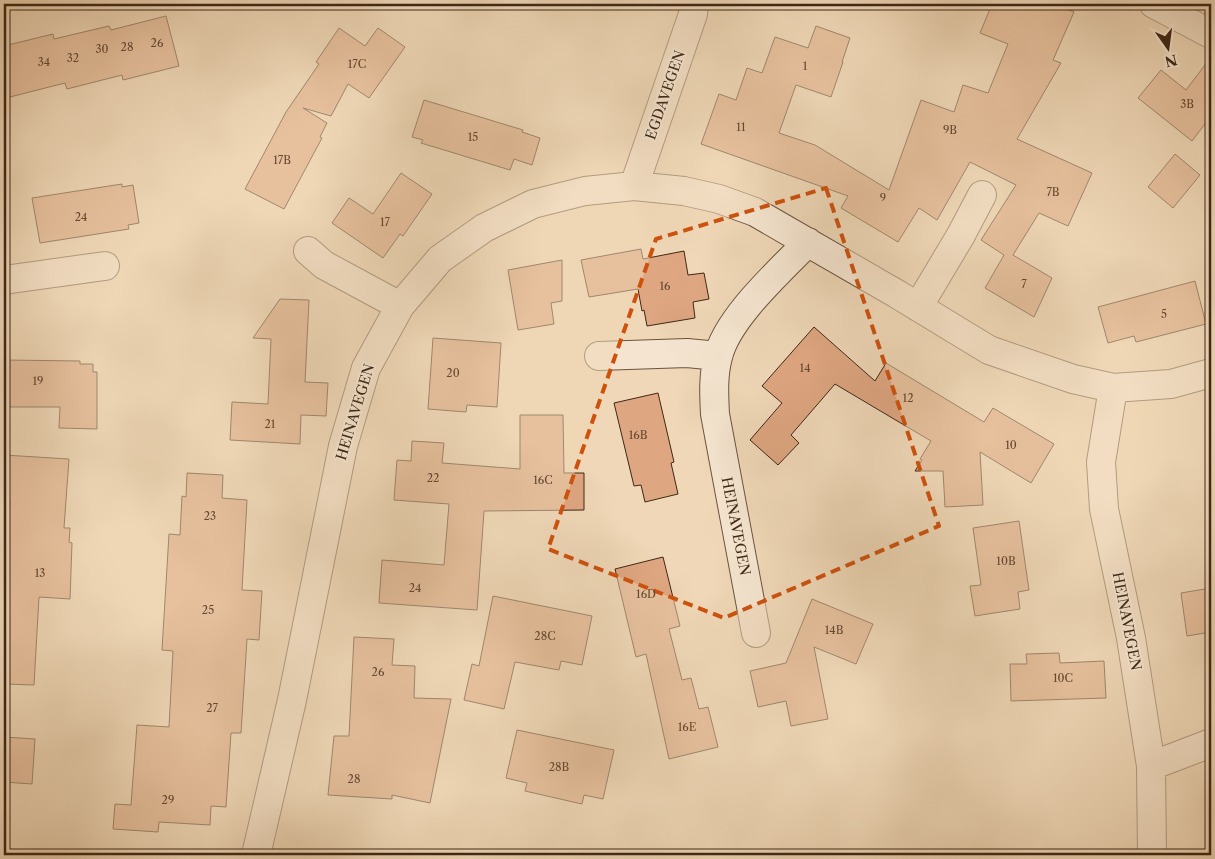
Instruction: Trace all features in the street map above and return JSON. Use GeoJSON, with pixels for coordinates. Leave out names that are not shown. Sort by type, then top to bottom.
{"type":"FeatureCollection","features":[{"type":"Feature","properties":{"kind":"street","name":"EGDAVEGEN"},"geometry":{"type":"LineString","coordinates":[[634,186],[693,14],[694,4]]}},
{"type":"Feature","properties":{"kind":"street"},"geometry":{"type":"LineString","coordinates":[[1154,4],[1211,34]]}},
{"type":"Feature","properties":{"kind":"street","name":"HEINAVEGEN"},"geometry":{"type":"LineString","coordinates":[[256,855],[292,700],[343,446],[366,368],[400,306],[440,259],[484,228],[533,204],[585,191],[634,186],[684,191],[719,199],[755,212],[989,350],[1073,379],[1113,388],[1170,384],[1211,372]]}},
{"type":"Feature","properties":{"kind":"street"},"geometry":{"type":"LineString","coordinates":[[918,307],[961,235],[982,195]]}},
{"type":"Feature","properties":{"kind":"street","name":"HEINAVEGEN"},"geometry":{"type":"LineString","coordinates":[[756,633],[715,414],[714,390],[718,356],[727,334],[741,312],[808,242]]}},
{"type":"Feature","properties":{"kind":"street"},"geometry":{"type":"LineString","coordinates":[[308,251],[324,265],[400,306]]}},
{"type":"Feature","properties":{"kind":"street"},"geometry":{"type":"LineString","coordinates":[[4,280],[105,266]]}},
{"type":"Feature","properties":{"kind":"street"},"geometry":{"type":"LineString","coordinates":[[599,356],[687,353],[718,356]]}},
{"type":"Feature","properties":{"kind":"street","name":"HEINAVEGEN"},"geometry":{"type":"LineString","coordinates":[[1113,388],[1101,462],[1104,509],[1131,638],[1151,766],[1152,855]]}},
{"type":"Feature","properties":{"kind":"street"},"geometry":{"type":"LineString","coordinates":[[1151,766],[1211,743]]}},
{"type":"Feature","properties":{"kind":"highlighted area"},"geometry":{"type":"Polygon","coordinates":[[[826,188],[939,526],[724,618],[548,549],[656,239],[826,188]]]}},
{"type":"Feature","properties":{"kind":"building"},"geometry":{"type":"Polygon","coordinates":[[[992,4],[1054,4],[1074,12],[1053,60],[1061,63],[1017,139],[1092,173],[1068,226],[1039,213],[1013,255],[1052,278],[1034,317],[985,288],[1004,255],[981,240],[1016,185],[970,162],[937,220],[919,208],[898,242],[841,208],[848,196],[701,144],[719,94],[736,100],[747,68],[762,73],[775,37],[808,48],[816,26],[850,38],[831,97],[796,85],[779,133],[815,145],[889,190],[921,100],[954,112],[963,85],[988,93],[1008,44],[980,33],[992,4]]]}},
{"type":"Feature","properties":{"kind":"building"},"geometry":{"type":"Polygon","coordinates":[[[166,16],[179,66],[123,80],[122,75],[67,89],[65,83],[10,97],[4,74],[4,46],[53,34],[54,39],[109,26],[111,30],[166,16]]]}},
{"type":"Feature","properties":{"kind":"building"},"geometry":{"type":"Polygon","coordinates":[[[339,28],[365,46],[378,28],[405,47],[369,98],[348,84],[331,116],[303,108],[327,123],[320,137],[322,138],[284,209],[245,189],[286,112],[319,64],[316,62],[339,28]]]}},
{"type":"Feature","properties":{"kind":"building"},"geometry":{"type":"Polygon","coordinates":[[[1211,57],[1211,116],[1192,141],[1138,98],[1161,70],[1186,90],[1211,57]]]}},
{"type":"Feature","properties":{"kind":"building"},"geometry":{"type":"Polygon","coordinates":[[[424,100],[523,130],[522,132],[540,138],[532,165],[514,159],[510,170],[421,143],[423,140],[412,137],[424,100]]]}},
{"type":"Feature","properties":{"kind":"building"},"geometry":{"type":"Polygon","coordinates":[[[1175,154],[1200,175],[1173,208],[1148,187],[1175,154]]]}},
{"type":"Feature","properties":{"kind":"building"},"geometry":{"type":"Polygon","coordinates":[[[401,173],[432,194],[403,236],[400,234],[383,258],[332,223],[349,198],[373,214],[401,173]]]}},
{"type":"Feature","properties":{"kind":"building"},"geometry":{"type":"Polygon","coordinates":[[[122,184],[122,187],[133,185],[139,223],[128,225],[129,229],[40,243],[32,198],[122,184]]]}},
{"type":"Feature","properties":{"kind":"building"},"geometry":{"type":"Polygon","coordinates":[[[641,249],[643,259],[684,251],[688,275],[704,273],[709,299],[693,302],[695,318],[647,326],[638,289],[589,297],[581,260],[641,249]]]}},
{"type":"Feature","properties":{"kind":"building"},"geometry":{"type":"Polygon","coordinates":[[[562,260],[562,301],[551,303],[554,324],[518,330],[508,270],[562,260]]]}},
{"type":"Feature","properties":{"kind":"building"},"geometry":{"type":"Polygon","coordinates":[[[1195,281],[1206,324],[1136,342],[1134,336],[1108,343],[1098,307],[1195,281]]]}},
{"type":"Feature","properties":{"kind":"building"},"geometry":{"type":"Polygon","coordinates":[[[280,299],[309,300],[305,382],[328,383],[326,416],[301,415],[300,444],[230,440],[232,402],[268,404],[271,339],[253,338],[280,299]]]}},
{"type":"Feature","properties":{"kind":"building"},"geometry":{"type":"Polygon","coordinates":[[[814,327],[875,381],[886,363],[984,422],[993,408],[1054,444],[1031,483],[980,452],[983,505],[945,507],[943,471],[915,471],[931,441],[835,384],[791,435],[799,443],[778,465],[750,440],[782,403],[762,386],[814,327]]]}},
{"type":"Feature","properties":{"kind":"building"},"geometry":{"type":"Polygon","coordinates":[[[433,338],[501,343],[497,407],[467,405],[466,412],[428,409],[433,338]]]}},
{"type":"Feature","properties":{"kind":"building"},"geometry":{"type":"Polygon","coordinates":[[[4,360],[80,361],[80,364],[93,364],[93,372],[97,372],[97,429],[59,428],[60,407],[4,407],[4,360]]]}},
{"type":"Feature","properties":{"kind":"building"},"geometry":{"type":"Polygon","coordinates":[[[658,393],[674,462],[671,463],[678,494],[645,502],[641,485],[634,486],[614,403],[658,393]]]}},
{"type":"Feature","properties":{"kind":"building"},"geometry":{"type":"Polygon","coordinates":[[[520,415],[563,415],[564,473],[584,473],[584,510],[484,511],[477,610],[379,603],[382,560],[444,565],[449,504],[394,500],[397,460],[411,461],[412,441],[444,443],[442,463],[520,469],[520,415]]]}},
{"type":"Feature","properties":{"kind":"building"},"geometry":{"type":"Polygon","coordinates":[[[4,455],[69,459],[64,528],[70,528],[69,542],[72,543],[70,599],[39,597],[34,685],[4,684],[4,587],[10,502],[4,501],[4,455]]]}},
{"type":"Feature","properties":{"kind":"building"},"geometry":{"type":"Polygon","coordinates":[[[187,473],[223,475],[222,498],[247,500],[242,590],[262,591],[259,640],[247,639],[241,733],[231,733],[226,807],[211,806],[210,825],[159,822],[158,832],[113,829],[115,804],[131,805],[137,725],[169,727],[173,651],[162,650],[169,534],[180,535],[182,496],[186,497],[187,473]]]}},
{"type":"Feature","properties":{"kind":"building"},"geometry":{"type":"Polygon","coordinates":[[[1019,521],[1029,590],[1018,592],[1020,609],[975,616],[970,586],[981,585],[973,528],[1019,521]]]}},
{"type":"Feature","properties":{"kind":"building"},"geometry":{"type":"Polygon","coordinates":[[[663,557],[680,626],[669,629],[682,680],[691,678],[699,709],[708,707],[718,747],[669,759],[646,654],[636,657],[615,569],[663,557]]]}},
{"type":"Feature","properties":{"kind":"building"},"geometry":{"type":"Polygon","coordinates":[[[1211,588],[1211,632],[1187,636],[1181,593],[1211,588]]]}},
{"type":"Feature","properties":{"kind":"building"},"geometry":{"type":"Polygon","coordinates":[[[493,596],[592,616],[582,665],[561,661],[559,670],[515,662],[504,709],[464,700],[472,664],[479,666],[493,596]]]}},
{"type":"Feature","properties":{"kind":"building"},"geometry":{"type":"Polygon","coordinates":[[[812,599],[873,624],[856,664],[814,647],[828,719],[791,726],[786,701],[758,707],[750,671],[786,663],[812,599]]]}},
{"type":"Feature","properties":{"kind":"building"},"geometry":{"type":"Polygon","coordinates":[[[354,637],[394,639],[392,665],[415,666],[414,698],[451,699],[430,803],[392,795],[392,799],[328,795],[334,736],[349,736],[354,637]]]}},
{"type":"Feature","properties":{"kind":"building"},"geometry":{"type":"Polygon","coordinates":[[[1059,653],[1060,663],[1104,661],[1106,698],[1011,701],[1010,664],[1027,664],[1026,654],[1059,653]]]}},
{"type":"Feature","properties":{"kind":"building"},"geometry":{"type":"Polygon","coordinates":[[[517,730],[614,750],[603,799],[584,795],[582,804],[525,791],[527,783],[506,778],[517,730]]]}},
{"type":"Feature","properties":{"kind":"building"},"geometry":{"type":"Polygon","coordinates":[[[4,737],[35,739],[32,784],[4,782],[4,737]]]}}]}
